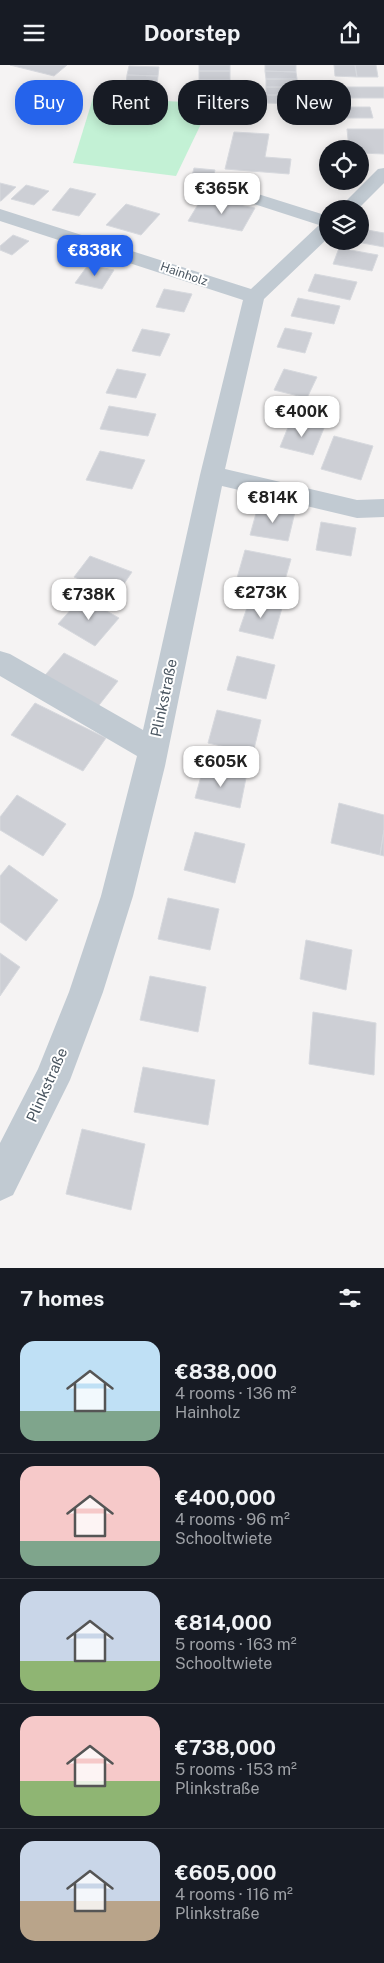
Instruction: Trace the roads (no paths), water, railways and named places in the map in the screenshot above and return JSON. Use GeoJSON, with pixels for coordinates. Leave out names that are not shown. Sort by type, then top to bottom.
{"type":"FeatureCollection","features":[{"type":"Feature","properties":{"kind":"street"},"geometry":{"type":"LineString","coordinates":[[356,200],[384,173]]}},
{"type":"Feature","properties":{"kind":"street"},"geometry":{"type":"LineString","coordinates":[[230,190],[319,219]]}},
{"type":"Feature","properties":{"kind":"street","name":"Hainholz"},"geometry":{"type":"LineString","coordinates":[[0,215],[254,297]]}},
{"type":"Feature","properties":{"kind":"street"},"geometry":{"type":"LineString","coordinates":[[254,297],[319,236]]}},
{"type":"Feature","properties":{"kind":"street","name":"Plinkstraße"},"geometry":{"type":"LineString","coordinates":[[0,1182],[52,1080],[86,992],[117,895],[153,750],[212,475],[254,297]]}},
{"type":"Feature","properties":{"kind":"street"},"geometry":{"type":"LineString","coordinates":[[212,475],[357,509],[384,508]]}},
{"type":"Feature","properties":{"kind":"street"},"geometry":{"type":"LineString","coordinates":[[0,663],[153,750]]}}]}
